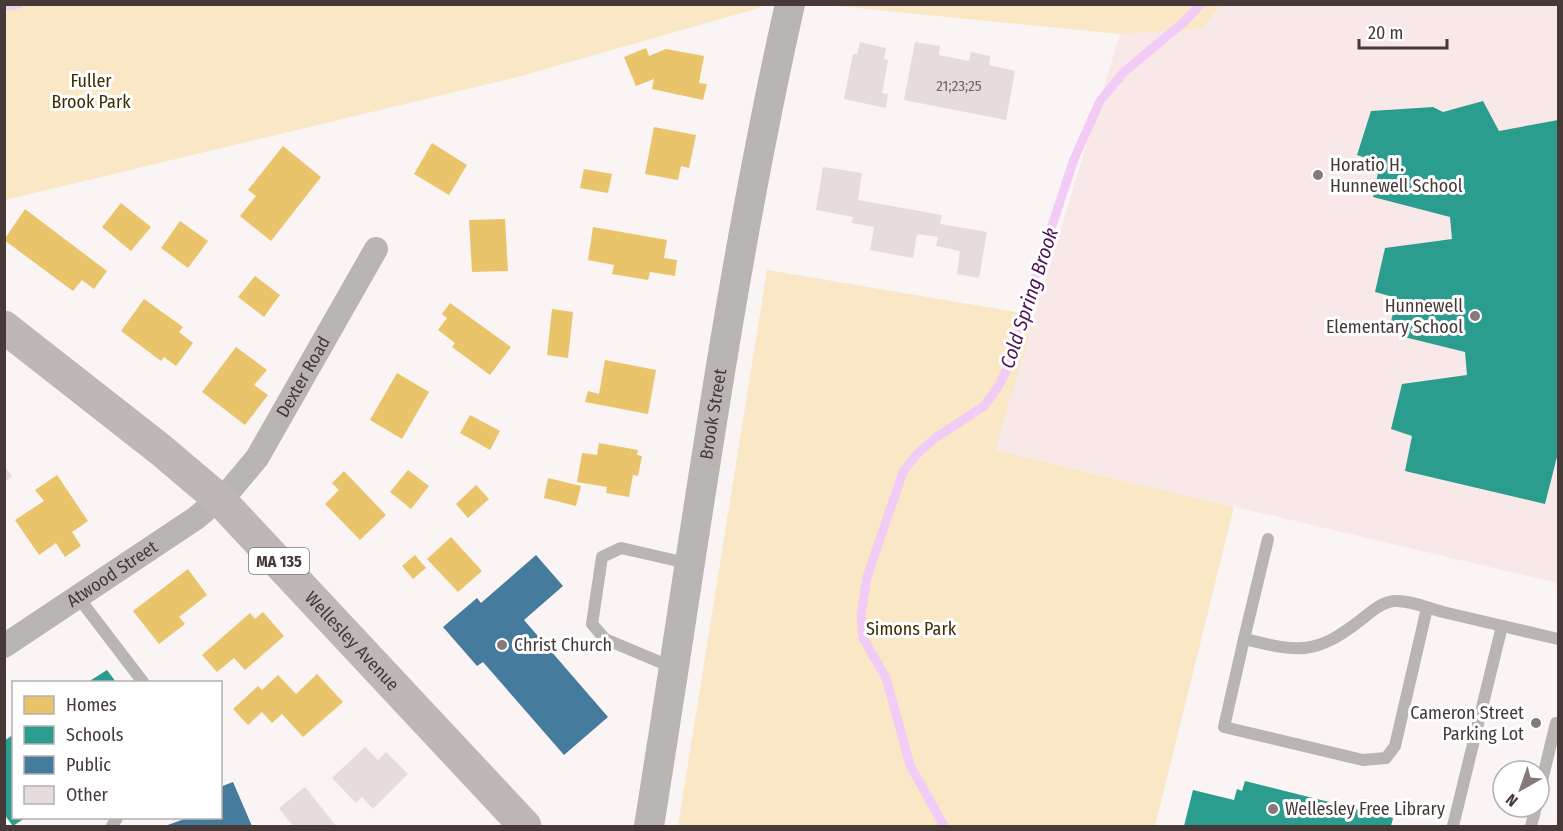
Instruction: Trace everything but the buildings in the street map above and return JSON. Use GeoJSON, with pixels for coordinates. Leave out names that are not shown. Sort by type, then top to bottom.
{"type":"FeatureCollection","features":[{"type":"Feature","properties":{"kind":"main road","name":"Wellesley Avenue"},"geometry":{"type":"LineString","coordinates":[[4,327],[161,450],[220,500],[525,826]]}},
{"type":"Feature","properties":{"kind":"street","name":"Brook Street"},"geometry":{"type":"LineString","coordinates":[[649,826],[766,116],[790,4]]}},
{"type":"Feature","properties":{"kind":"street","name":"Dexter Road"},"geometry":{"type":"LineString","coordinates":[[220,500],[256,458],[376,249]]}},
{"type":"Feature","properties":{"kind":"street","name":"Atwood Street"},"geometry":{"type":"LineString","coordinates":[[4,646],[220,500]]}},
{"type":"Feature","properties":{"kind":"lane"},"geometry":{"type":"LineString","coordinates":[[1268,540],[1224,727],[1362,760],[1380,761],[1391,754],[1395,746],[1427,608]]}},
{"type":"Feature","properties":{"kind":"lane"},"geometry":{"type":"LineString","coordinates":[[675,668],[605,639],[592,624],[600,568],[602,556],[621,548],[691,564]]}},
{"type":"Feature","properties":{"kind":"lane"},"geometry":{"type":"LineString","coordinates":[[78,597],[142,681]]}},
{"type":"Feature","properties":{"kind":"lane"},"geometry":{"type":"LineString","coordinates":[[1244,639],[1292,649],[1307,649],[1332,641],[1384,604],[1394,601],[1558,639]]}},
{"type":"Feature","properties":{"kind":"lane"},"geometry":{"type":"LineString","coordinates":[[1453,826],[1502,626]]}},
{"type":"Feature","properties":{"kind":"lane"},"geometry":{"type":"LineString","coordinates":[[1547,759],[1556,723],[1558,723]]}},
{"type":"Feature","properties":{"kind":"shaded area","name":"Horatio H. Hunnewell School"},"geometry":{"type":"Polygon","coordinates":[[[1221,5],[1558,5],[1558,583],[994,450],[1120,34],[1202,29],[1221,5]]]}},
{"type":"Feature","properties":{"kind":"green space","name":"Fuller Brook Park"},"geometry":{"type":"Polygon","coordinates":[[[4,5],[760,5],[759,8],[521,76],[5,200],[4,5]]]}},
{"type":"Feature","properties":{"kind":"green space"},"geometry":{"type":"Polygon","coordinates":[[[827,5],[1221,5],[1202,29],[1120,34],[827,5]]]}},
{"type":"Feature","properties":{"kind":"green space","name":"Simons Park"},"geometry":{"type":"Polygon","coordinates":[[[767,270],[1035,315],[995,450],[1234,507],[1155,826],[678,826],[767,270]]]}},
{"type":"Feature","properties":{"kind":"waterway"},"geometry":{"type":"LineString","coordinates":[[4,6],[18,4]]}},
{"type":"Feature","properties":{"kind":"waterway","name":"Cold Spring Brook"},"geometry":{"type":"LineString","coordinates":[[944,826],[910,765],[886,678],[863,638],[861,615],[867,577],[903,472],[916,455],[934,439],[984,406],[998,387],[1012,359],[1021,320],[1074,159],[1100,101],[1124,72],[1185,21],[1201,4]]}},
{"type":"Feature","properties":{"kind":"place","name":"Horatio H. Hunnewell School"},"geometry":{"type":"Point","coordinates":[1318,175]}},
{"type":"Feature","properties":{"kind":"place","name":"Hunnewell Elementary School"},"geometry":{"type":"Point","coordinates":[1475,316]}},
{"type":"Feature","properties":{"kind":"place","name":"Christ Church"},"geometry":{"type":"Point","coordinates":[502,645]}},
{"type":"Feature","properties":{"kind":"place","name":"Cameron Street Parking Lot"},"geometry":{"type":"Point","coordinates":[1536,723]}},
{"type":"Feature","properties":{"kind":"place","name":"Wellesley Free Library"},"geometry":{"type":"Point","coordinates":[1273,809]}}]}
